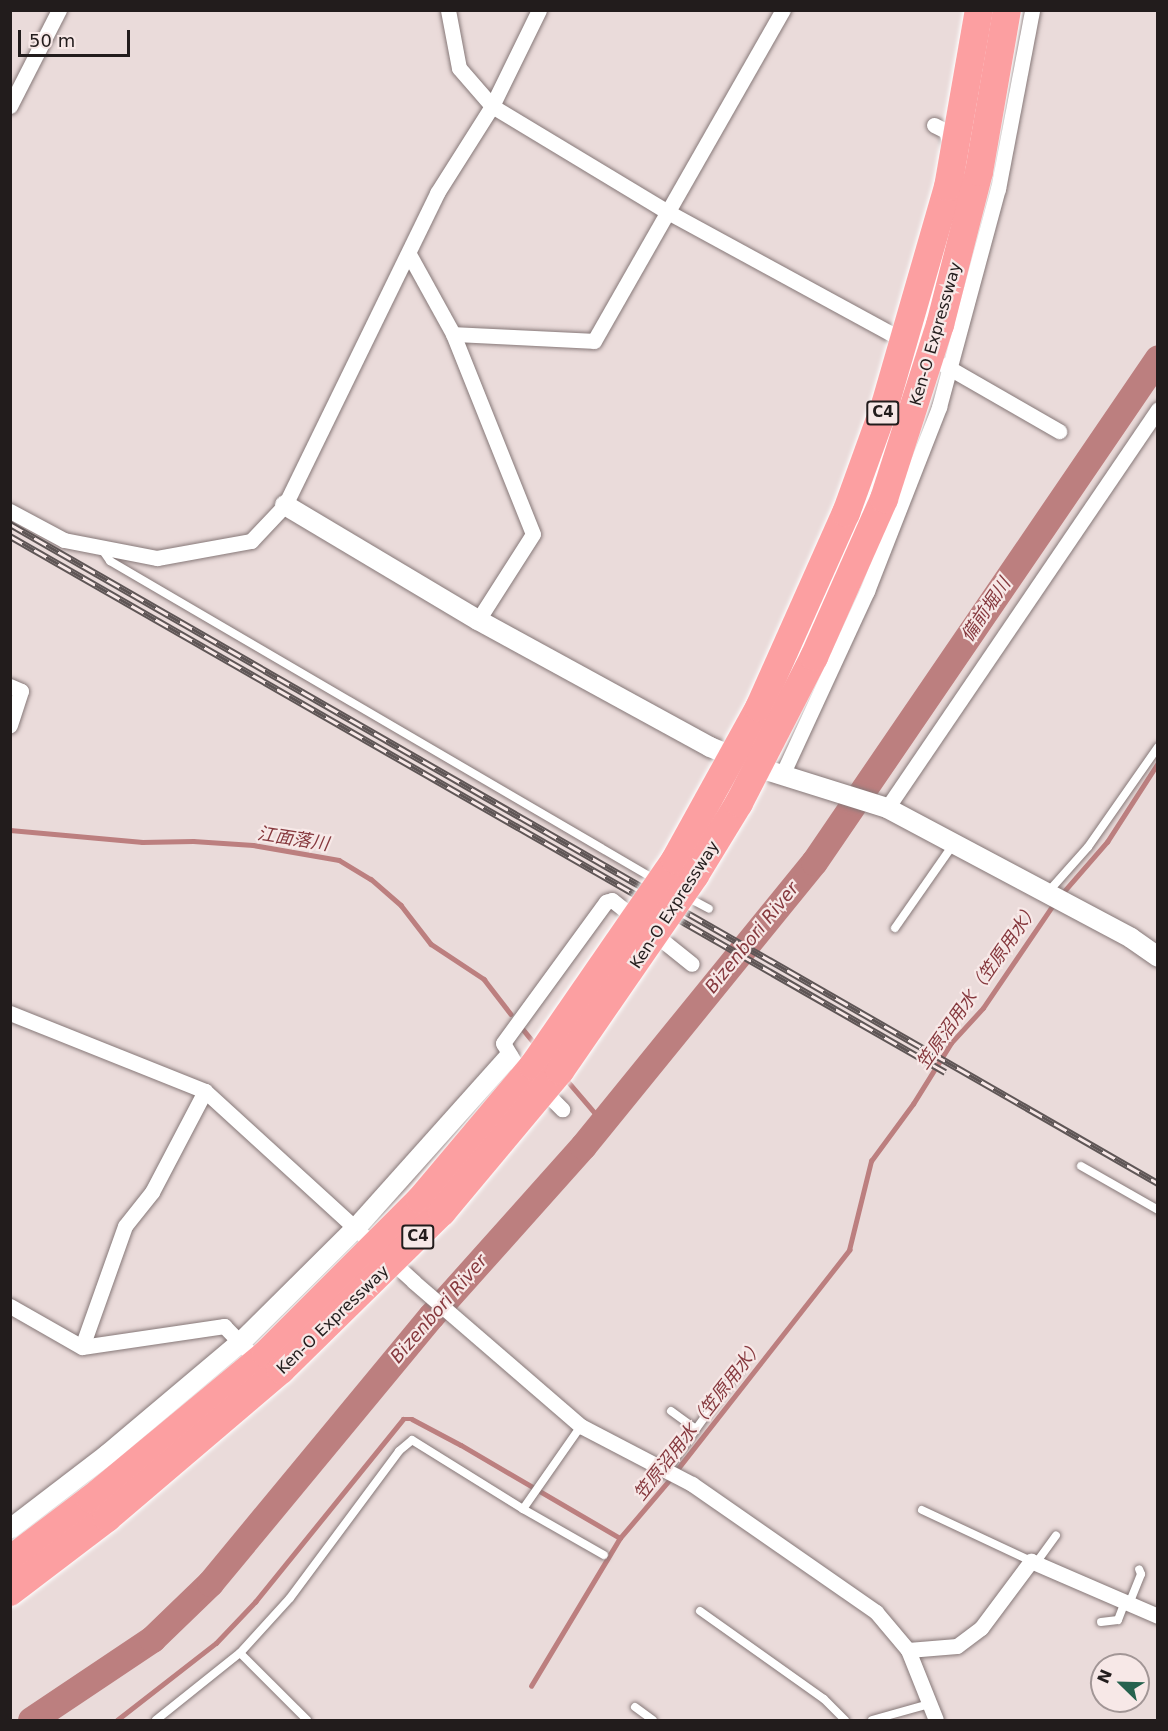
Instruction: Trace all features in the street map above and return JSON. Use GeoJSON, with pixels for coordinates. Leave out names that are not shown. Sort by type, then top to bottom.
{"type":"FeatureCollection","features":[{"type":"Feature","properties":{"kind":"highway","name":"Ken-O Expressway"},"geometry":{"type":"LineString","coordinates":[[10,1560],[118,1477],[266,1354],[412,1208],[533,1066],[675,860],[759,708],[846,513],[882,416],[948,188],[979,10]]}},
{"type":"Feature","properties":{"kind":"highway","name":"Ken-O Expressway"},"geometry":{"type":"LineString","coordinates":[[10,1592],[116,1510],[281,1370],[442,1212],[560,1071],[695,875],[739,803],[805,676],[884,499],[943,315],[979,172],[1007,10]]}},
{"type":"Feature","properties":{"kind":"street"},"geometry":{"type":"LineString","coordinates":[[10,106],[59,10]]}},
{"type":"Feature","properties":{"kind":"street"},"geometry":{"type":"LineString","coordinates":[[448,10],[459,68],[492,106],[666,212],[882,327],[1059,431]]}},
{"type":"Feature","properties":{"kind":"street"},"geometry":{"type":"LineString","coordinates":[[10,511],[64,540],[157,558],[251,542],[285,505],[410,256],[437,193],[492,106],[539,10]]}},
{"type":"Feature","properties":{"kind":"street"},"geometry":{"type":"LineString","coordinates":[[453,334],[594,341],[783,10]]}},
{"type":"Feature","properties":{"kind":"street"},"geometry":{"type":"LineString","coordinates":[[782,775],[867,591],[951,369],[998,189],[1032,10]]}},
{"type":"Feature","properties":{"kind":"street"},"geometry":{"type":"LineString","coordinates":[[934,125],[945,131],[960,177],[998,189]]}},
{"type":"Feature","properties":{"kind":"street"},"geometry":{"type":"LineString","coordinates":[[410,256],[453,334],[533,534],[478,620]]}},
{"type":"Feature","properties":{"kind":"street"},"geometry":{"type":"LineString","coordinates":[[885,808],[1158,409]]}},
{"type":"Feature","properties":{"kind":"street"},"geometry":{"type":"LineString","coordinates":[[285,505],[478,620],[710,747],[782,775],[829,788],[885,808],[955,842],[1131,938],[1158,957]]}},
{"type":"Feature","properties":{"kind":"street"},"geometry":{"type":"LineString","coordinates":[[10,686],[21,692],[10,725]]}},
{"type":"Feature","properties":{"kind":"street"},"geometry":{"type":"LineString","coordinates":[[562,1109],[509,1057],[502,1043],[606,902],[612,900],[692,964]]}},
{"type":"Feature","properties":{"kind":"street"},"geometry":{"type":"LineString","coordinates":[[10,1013],[205,1091],[417,1284],[581,1426],[692,1484],[876,1612],[908,1650],[936,1720]]}},
{"type":"Feature","properties":{"kind":"street"},"geometry":{"type":"LineString","coordinates":[[10,1528],[108,1454],[240,1343],[356,1228],[509,1057]]}},
{"type":"Feature","properties":{"kind":"street"},"geometry":{"type":"LineString","coordinates":[[82,1347],[125,1226],[152,1192],[205,1091]]}},
{"type":"Feature","properties":{"kind":"street"},"geometry":{"type":"LineString","coordinates":[[10,1306],[82,1347],[224,1326],[268,1371]]}},
{"type":"Feature","properties":{"kind":"street"},"geometry":{"type":"LineString","coordinates":[[908,1650],[957,1646],[981,1628],[1033,1562],[1158,1616]]}},
{"type":"Feature","properties":{"kind":"lane"},"geometry":{"type":"LineString","coordinates":[[100,547],[110,561],[709,909]]}},
{"type":"Feature","properties":{"kind":"lane"},"geometry":{"type":"LineString","coordinates":[[1054,898],[1158,747]]}},
{"type":"Feature","properties":{"kind":"lane"},"geometry":{"type":"LineString","coordinates":[[895,928],[955,842]]}},
{"type":"Feature","properties":{"kind":"lane"},"geometry":{"type":"LineString","coordinates":[[1081,1166],[1158,1210]]}},
{"type":"Feature","properties":{"kind":"lane"},"geometry":{"type":"LineString","coordinates":[[666,1471],[742,1365]]}},
{"type":"Feature","properties":{"kind":"lane"},"geometry":{"type":"LineString","coordinates":[[671,1411],[696,1429]]}},
{"type":"Feature","properties":{"kind":"lane"},"geometry":{"type":"LineString","coordinates":[[524,1509],[581,1426]]}},
{"type":"Feature","properties":{"kind":"lane"},"geometry":{"type":"LineString","coordinates":[[156,1720],[240,1653],[290,1598],[399,1451],[412,1440],[604,1555]]}},
{"type":"Feature","properties":{"kind":"lane"},"geometry":{"type":"LineString","coordinates":[[922,1510],[1033,1562],[1056,1535]]}},
{"type":"Feature","properties":{"kind":"lane"},"geometry":{"type":"LineString","coordinates":[[1101,1622],[1118,1620],[1141,1574],[1139,1569]]}},
{"type":"Feature","properties":{"kind":"lane"},"geometry":{"type":"LineString","coordinates":[[700,1611],[824,1699],[845,1720]]}},
{"type":"Feature","properties":{"kind":"lane"},"geometry":{"type":"LineString","coordinates":[[240,1653],[307,1720]]}},
{"type":"Feature","properties":{"kind":"lane"},"geometry":{"type":"LineString","coordinates":[[872,1720],[929,1704]]}},
{"type":"Feature","properties":{"kind":"lane"},"geometry":{"type":"LineString","coordinates":[[635,1707],[653,1720]]}},
{"type":"Feature","properties":{"kind":"waterway","name":"Bizenbori River"},"geometry":{"type":"LineString","coordinates":[[31,1720],[152,1639],[210,1583],[431,1316],[583,1146],[814,862],[1158,358]]}},
{"type":"Feature","properties":{"kind":"waterway","name":"笠原沼用水（笠原用水）"},"geometry":{"type":"LineString","coordinates":[[1060,896],[1107,842],[1158,763]]}},
{"type":"Feature","properties":{"kind":"waterway","name":"江面落川"},"geometry":{"type":"LineString","coordinates":[[10,830],[142,842],[193,841],[253,845],[339,860],[371,879],[401,905],[431,944],[484,979],[511,1014]]}},
{"type":"Feature","properties":{"kind":"waterway","name":"笠原沼用水（笠原用水）"},"geometry":{"type":"LineString","coordinates":[[676,1471],[849,1250],[871,1161],[913,1104],[951,1043],[983,1008],[1055,902]]}},
{"type":"Feature","properties":{"kind":"waterway","name":"江面落川"},"geometry":{"type":"LineString","coordinates":[[522,1028],[536,1045]]}},
{"type":"Feature","properties":{"kind":"waterway","name":"江面落川"},"geometry":{"type":"LineString","coordinates":[[565,1078],[602,1121]]}},
{"type":"Feature","properties":{"kind":"waterway","name":"笠原沼用水（笠原用水）"},"geometry":{"type":"LineString","coordinates":[[117,1720],[216,1643],[255,1602],[403,1419],[412,1419],[461,1445],[620,1538]]}},
{"type":"Feature","properties":{"kind":"waterway"},"geometry":{"type":"LineString","coordinates":[[531,1686],[620,1538],[671,1478]]}},
{"type":"Feature","properties":{"kind":"railway"},"geometry":{"type":"LineString","coordinates":[[10,524],[1158,1183]]}},
{"type":"Feature","properties":{"kind":"railway"},"geometry":{"type":"LineString","coordinates":[[10,536],[945,1072]]}},
{"type":"Feature","properties":{"kind":"water label","name":"備前堀川"},"geometry":{"type":"Point","coordinates":[986,610]}}]}
